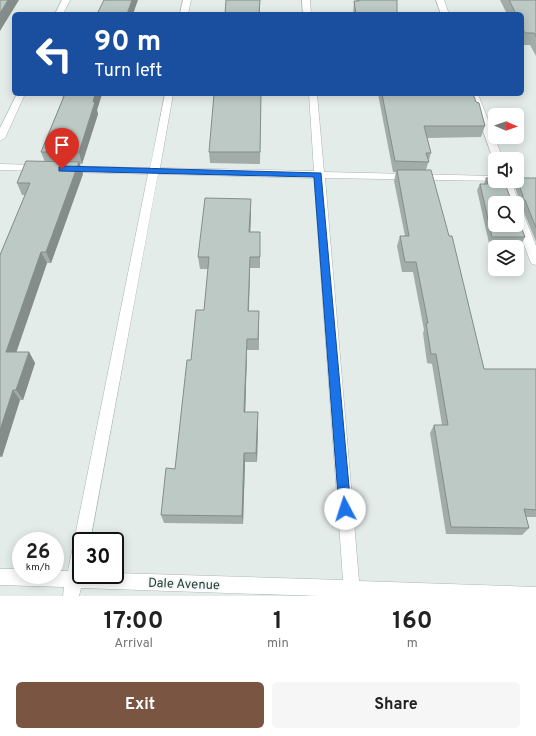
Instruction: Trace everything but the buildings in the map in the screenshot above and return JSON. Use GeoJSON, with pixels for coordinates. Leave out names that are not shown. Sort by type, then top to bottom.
{"type":"FeatureCollection","features":[{"type":"Feature","properties":{"kind":"street"},"geometry":{"type":"LineString","coordinates":[[60,12],[66,0]]}},
{"type":"Feature","properties":{"kind":"street"},"geometry":{"type":"LineString","coordinates":[[184,12],[187,0]]}},
{"type":"Feature","properties":{"kind":"street"},"geometry":{"type":"LineString","coordinates":[[306,0],[307,12]]}},
{"type":"Feature","properties":{"kind":"street"},"geometry":{"type":"LineString","coordinates":[[440,0],[444,12]]}},
{"type":"Feature","properties":{"kind":"street"},"geometry":{"type":"LineString","coordinates":[[0,138],[20,96]]}},
{"type":"Feature","properties":{"kind":"street"},"geometry":{"type":"LineString","coordinates":[[84,532],[169,96]]}},
{"type":"Feature","properties":{"kind":"street"},"geometry":{"type":"LineString","coordinates":[[312,96],[352,592]]}},
{"type":"Feature","properties":{"kind":"street"},"geometry":{"type":"LineString","coordinates":[[475,96],[495,152]]}},
{"type":"Feature","properties":{"kind":"street"},"geometry":{"type":"LineString","coordinates":[[0,167],[155,172],[488,178]]}},
{"type":"Feature","properties":{"kind":"street"},"geometry":{"type":"LineString","coordinates":[[524,229],[536,261]]}},
{"type":"Feature","properties":{"kind":"street","name":"Dale Avenue"},"geometry":{"type":"LineString","coordinates":[[0,577],[73,588],[536,595]]}},
{"type":"Feature","properties":{"kind":"route"},"geometry":{"type":"LineString","coordinates":[[62,169],[318,174],[345,509]]}}]}
